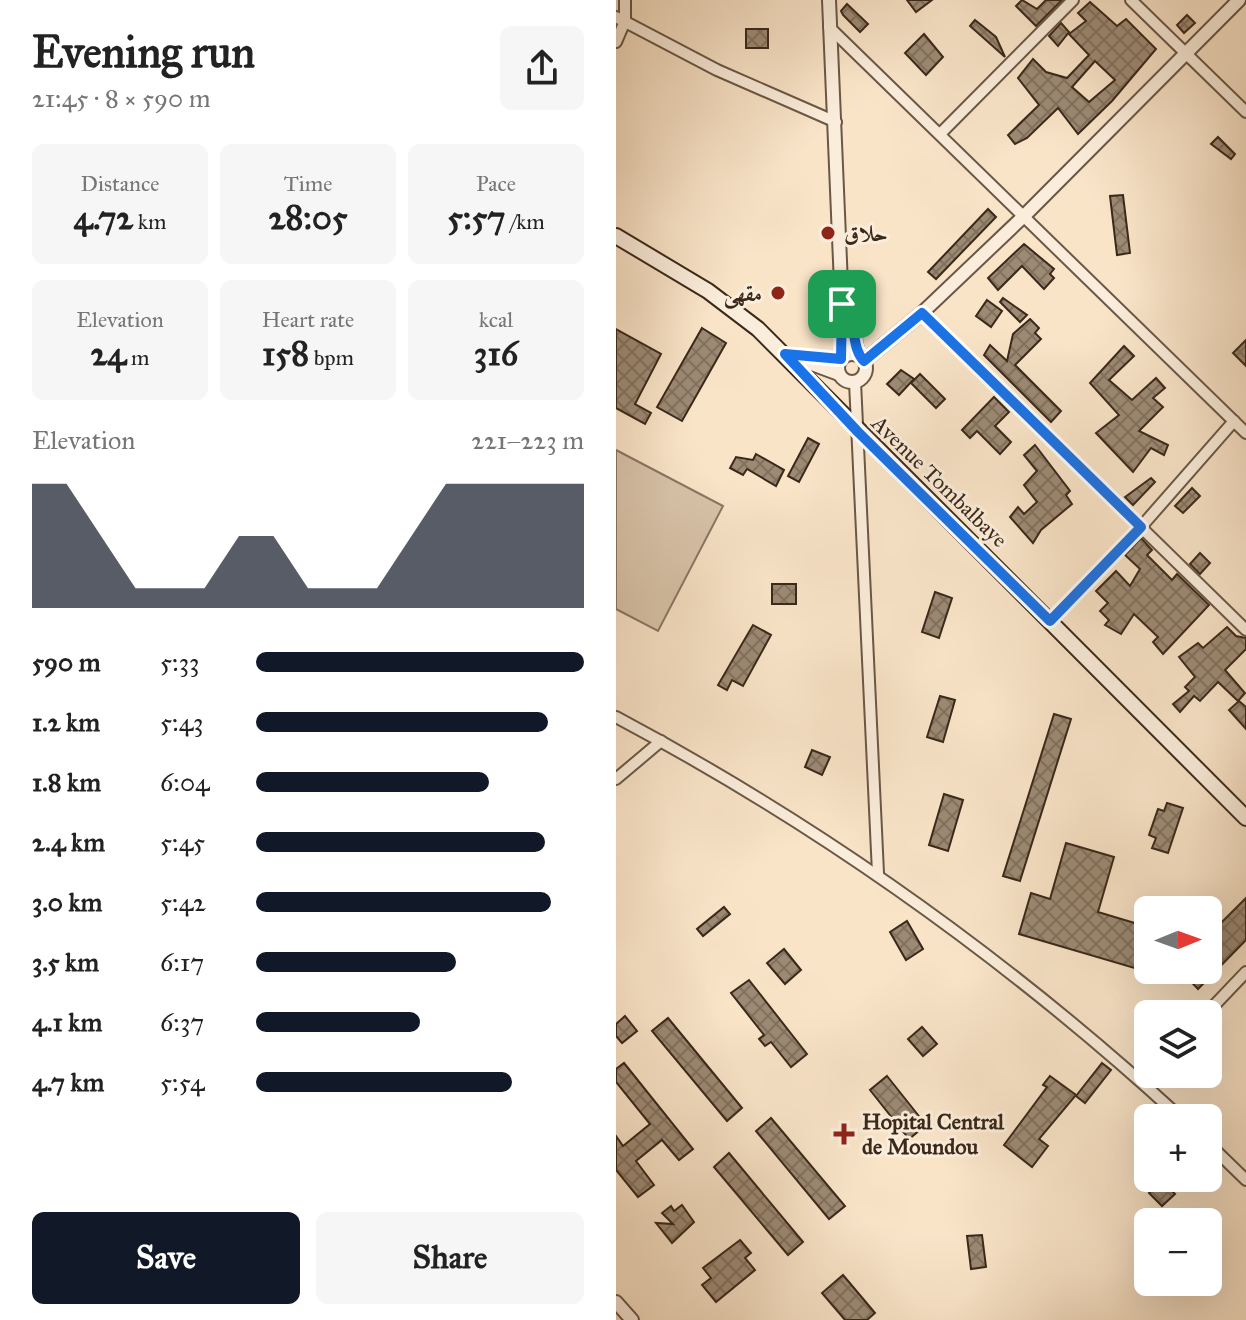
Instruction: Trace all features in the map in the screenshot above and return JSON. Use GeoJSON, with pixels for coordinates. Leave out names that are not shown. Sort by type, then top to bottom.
{"type":"FeatureCollection","features":[{"type":"Feature","properties":{"kind":"main road","name":"Avenue Tombalbaye"},"geometry":{"type":"LineString","coordinates":[[616,236],[708,291],[791,355],[858,432],[1246,818]]}},
{"type":"Feature","properties":{"kind":"street"},"geometry":{"type":"LineString","coordinates":[[616,42],[625,0]]}},
{"type":"Feature","properties":{"kind":"street"},"geometry":{"type":"LineString","coordinates":[[829,0],[842,304],[839,374]]}},
{"type":"Feature","properties":{"kind":"street"},"geometry":{"type":"LineString","coordinates":[[940,134],[1073,0]]}},
{"type":"Feature","properties":{"kind":"street"},"geometry":{"type":"LineString","coordinates":[[1131,0],[1246,112]]}},
{"type":"Feature","properties":{"kind":"street"},"geometry":{"type":"LineString","coordinates":[[791,355],[861,358],[922,313],[1025,215],[1239,0]]}},
{"type":"Feature","properties":{"kind":"street"},"geometry":{"type":"LineString","coordinates":[[620,19],[717,70],[836,122]]}},
{"type":"Feature","properties":{"kind":"street"},"geometry":{"type":"LineString","coordinates":[[829,27],[1246,433]]}},
{"type":"Feature","properties":{"kind":"street"},"geometry":{"type":"LineString","coordinates":[[791,355],[839,374],[847,381],[855,382],[865,373],[850,313],[842,304]]}},
{"type":"Feature","properties":{"kind":"street"},"geometry":{"type":"LineString","coordinates":[[922,313],[1246,630]]}},
{"type":"Feature","properties":{"kind":"street"},"geometry":{"type":"LineString","coordinates":[[855,382],[878,873]]}},
{"type":"Feature","properties":{"kind":"street"},"geometry":{"type":"LineString","coordinates":[[1050,621],[1141,527],[1234,421]]}},
{"type":"Feature","properties":{"kind":"street"},"geometry":{"type":"LineString","coordinates":[[616,717],[661,741],[878,873],[1134,1069]]}},
{"type":"Feature","properties":{"kind":"street"},"geometry":{"type":"LineString","coordinates":[[616,779],[661,741]]}},
{"type":"Feature","properties":{"kind":"street"},"geometry":{"type":"LineString","coordinates":[[1219,1000],[1246,972]]}},
{"type":"Feature","properties":{"kind":"street"},"geometry":{"type":"LineString","coordinates":[[1155,1088],[1169,1104]]}},
{"type":"Feature","properties":{"kind":"street"},"geometry":{"type":"LineString","coordinates":[[1222,1157],[1246,1180]]}},
{"type":"Feature","properties":{"kind":"street"},"geometry":{"type":"LineString","coordinates":[[616,1302],[632,1320]]}},
{"type":"Feature","properties":{"kind":"shaded area"},"geometry":{"type":"Polygon","coordinates":[[[616,450],[723,506],[658,631],[616,609],[616,450]]]}},
{"type":"Feature","properties":{"kind":"building"},"geometry":{"type":"Polygon","coordinates":[[[907,0],[932,0],[916,12],[907,0]]]}},
{"type":"Feature","properties":{"kind":"building"},"geometry":{"type":"Polygon","coordinates":[[[1022,0],[1037,9],[1046,0],[1062,0],[1036,26],[1016,6],[1022,0]]]}},
{"type":"Feature","properties":{"kind":"building"},"geometry":{"type":"Polygon","coordinates":[[[1090,2],[1117,26],[1126,19],[1156,49],[1112,101],[1078,134],[1058,108],[1027,138],[1015,144],[1008,135],[1039,105],[1018,78],[1033,59],[1046,72],[1067,78],[1089,55],[1069,34],[1086,21],[1078,13],[1090,2]],[[1095,61],[1072,87],[1089,102],[1115,80],[1095,61]]]}},
{"type":"Feature","properties":{"kind":"building"},"geometry":{"type":"Polygon","coordinates":[[[847,4],[868,24],[860,32],[841,11],[847,4]]]}},
{"type":"Feature","properties":{"kind":"building"},"geometry":{"type":"Polygon","coordinates":[[[1187,15],[1195,23],[1184,33],[1177,25],[1187,15]]]}},
{"type":"Feature","properties":{"kind":"building"},"geometry":{"type":"Polygon","coordinates":[[[975,20],[996,37],[1005,57],[970,26],[975,20]]]}},
{"type":"Feature","properties":{"kind":"building"},"geometry":{"type":"Polygon","coordinates":[[[1061,23],[1069,32],[1058,46],[1049,36],[1061,23]]]}},
{"type":"Feature","properties":{"kind":"building"},"geometry":{"type":"Polygon","coordinates":[[[746,29],[768,29],[768,48],[746,48],[746,29]]]}},
{"type":"Feature","properties":{"kind":"building"},"geometry":{"type":"Polygon","coordinates":[[[924,34],[943,57],[926,75],[905,53],[924,34]]]}},
{"type":"Feature","properties":{"kind":"building"},"geometry":{"type":"Polygon","coordinates":[[[1218,137],[1235,154],[1231,159],[1211,144],[1218,137]]]}},
{"type":"Feature","properties":{"kind":"building"},"geometry":{"type":"Polygon","coordinates":[[[1123,195],[1130,253],[1117,255],[1110,196],[1123,195]]]}},
{"type":"Feature","properties":{"kind":"building"},"geometry":{"type":"Polygon","coordinates":[[[988,209],[996,217],[936,279],[928,272],[988,209]]]}},
{"type":"Feature","properties":{"kind":"building"},"geometry":{"type":"Polygon","coordinates":[[[1024,244],[1054,269],[1050,274],[1054,278],[1044,289],[1022,266],[998,290],[988,278],[1024,244]]]}},
{"type":"Feature","properties":{"kind":"building"},"geometry":{"type":"Polygon","coordinates":[[[1003,298],[1027,315],[1020,322],[1000,302],[1003,298]]]}},
{"type":"Feature","properties":{"kind":"building"},"geometry":{"type":"Polygon","coordinates":[[[987,300],[1002,311],[991,327],[976,316],[987,300]]]}},
{"type":"Feature","properties":{"kind":"building"},"geometry":{"type":"Polygon","coordinates":[[[1030,319],[1039,328],[1035,333],[1041,339],[1015,365],[1061,411],[1051,422],[984,355],[990,345],[1007,361],[1013,334],[1030,319]]]}},
{"type":"Feature","properties":{"kind":"building"},"geometry":{"type":"Polygon","coordinates":[[[702,328],[726,343],[682,421],[657,407],[702,328]]]}},
{"type":"Feature","properties":{"kind":"building"},"geometry":{"type":"Polygon","coordinates":[[[616,329],[661,354],[635,404],[651,413],[645,424],[616,408],[616,329]]]}},
{"type":"Feature","properties":{"kind":"building"},"geometry":{"type":"Polygon","coordinates":[[[1246,340],[1246,366],[1233,353],[1246,340]]]}},
{"type":"Feature","properties":{"kind":"building"},"geometry":{"type":"Polygon","coordinates":[[[1124,346],[1134,356],[1109,380],[1132,400],[1156,378],[1165,388],[1153,398],[1163,407],[1139,431],[1168,445],[1164,455],[1151,448],[1133,472],[1096,433],[1119,415],[1090,383],[1124,346]]]}},
{"type":"Feature","properties":{"kind":"building"},"geometry":{"type":"Polygon","coordinates":[[[901,370],[914,379],[899,395],[887,384],[901,370]]]}},
{"type":"Feature","properties":{"kind":"building"},"geometry":{"type":"Polygon","coordinates":[[[920,374],[945,399],[936,408],[911,383],[920,374]]]}},
{"type":"Feature","properties":{"kind":"building"},"geometry":{"type":"Polygon","coordinates":[[[994,397],[1009,412],[995,426],[1011,442],[1000,454],[977,431],[970,438],[962,430],[994,397]]]}},
{"type":"Feature","properties":{"kind":"building"},"geometry":{"type":"Polygon","coordinates":[[[808,438],[819,444],[799,482],[788,476],[808,438]]]}},
{"type":"Feature","properties":{"kind":"building"},"geometry":{"type":"Polygon","coordinates":[[[1035,445],[1070,491],[1066,495],[1072,504],[1041,530],[1033,543],[1010,517],[1018,507],[1024,514],[1037,502],[1024,485],[1037,471],[1024,455],[1035,445]]]}},
{"type":"Feature","properties":{"kind":"building"},"geometry":{"type":"Polygon","coordinates":[[[756,454],[784,470],[776,486],[747,469],[743,475],[730,468],[736,457],[753,460],[756,454]]]}},
{"type":"Feature","properties":{"kind":"building"},"geometry":{"type":"Polygon","coordinates":[[[1151,478],[1155,482],[1133,505],[1125,497],[1151,478]]]}},
{"type":"Feature","properties":{"kind":"building"},"geometry":{"type":"Polygon","coordinates":[[[1192,488],[1200,496],[1183,513],[1175,506],[1192,488]]]}},
{"type":"Feature","properties":{"kind":"building"},"geometry":{"type":"Polygon","coordinates":[[[1141,538],[1152,550],[1147,555],[1172,580],[1177,574],[1209,605],[1163,654],[1153,642],[1158,637],[1134,614],[1121,634],[1105,625],[1109,620],[1100,611],[1108,603],[1096,591],[1116,571],[1130,586],[1140,569],[1125,555],[1141,538]]]}},
{"type":"Feature","properties":{"kind":"building"},"geometry":{"type":"Polygon","coordinates":[[[1200,553],[1210,563],[1200,574],[1190,564],[1200,553]]]}},
{"type":"Feature","properties":{"kind":"building"},"geometry":{"type":"Polygon","coordinates":[[[772,584],[796,584],[796,604],[772,604],[772,584]]]}},
{"type":"Feature","properties":{"kind":"building"},"geometry":{"type":"Polygon","coordinates":[[[935,592],[952,598],[939,638],[922,632],[935,592]]]}},
{"type":"Feature","properties":{"kind":"building"},"geometry":{"type":"Polygon","coordinates":[[[753,625],[771,635],[743,686],[732,680],[727,690],[718,685],[753,625]]]}},
{"type":"Feature","properties":{"kind":"building"},"geometry":{"type":"Polygon","coordinates":[[[1227,627],[1236,636],[1246,638],[1246,649],[1225,670],[1245,693],[1238,701],[1218,682],[1200,701],[1194,696],[1180,712],[1173,704],[1189,691],[1185,687],[1195,677],[1179,657],[1198,643],[1203,648],[1227,627]]]}},
{"type":"Feature","properties":{"kind":"building"},"geometry":{"type":"Polygon","coordinates":[[[940,696],[955,700],[943,742],[927,737],[940,696]]]}},
{"type":"Feature","properties":{"kind":"building"},"geometry":{"type":"Polygon","coordinates":[[[1239,701],[1246,707],[1246,729],[1229,710],[1239,701]]]}},
{"type":"Feature","properties":{"kind":"building"},"geometry":{"type":"Polygon","coordinates":[[[1054,714],[1071,719],[1020,881],[1003,876],[1054,714]]]}},
{"type":"Feature","properties":{"kind":"building"},"geometry":{"type":"Polygon","coordinates":[[[812,750],[830,757],[822,775],[805,767],[812,750]]]}},
{"type":"Feature","properties":{"kind":"building"},"geometry":{"type":"Polygon","coordinates":[[[944,794],[963,800],[948,851],[929,845],[944,794]]]}},
{"type":"Feature","properties":{"kind":"building"},"geometry":{"type":"Polygon","coordinates":[[[1167,803],[1183,808],[1168,853],[1152,848],[1156,838],[1149,835],[1158,809],[1164,811],[1167,803]]]}},
{"type":"Feature","properties":{"kind":"building"},"geometry":{"type":"Polygon","coordinates":[[[1066,843],[1114,857],[1098,912],[1134,923],[1134,968],[1019,934],[1031,893],[1050,899],[1066,843]]]}},
{"type":"Feature","properties":{"kind":"building"},"geometry":{"type":"Polygon","coordinates":[[[1246,898],[1246,940],[1222,964],[1222,922],[1246,898]]]}},
{"type":"Feature","properties":{"kind":"building"},"geometry":{"type":"Polygon","coordinates":[[[724,907],[730,914],[703,936],[697,929],[724,907]]]}},
{"type":"Feature","properties":{"kind":"building"},"geometry":{"type":"Polygon","coordinates":[[[907,921],[923,949],[906,960],[890,932],[907,921]]]}},
{"type":"Feature","properties":{"kind":"building"},"geometry":{"type":"Polygon","coordinates":[[[784,949],[801,970],[785,984],[767,963],[784,949]]]}},
{"type":"Feature","properties":{"kind":"building"},"geometry":{"type":"Polygon","coordinates":[[[749,980],[807,1054],[791,1067],[771,1042],[765,1046],[759,1039],[764,1035],[731,993],[749,980]]]}},
{"type":"Feature","properties":{"kind":"building"},"geometry":{"type":"Polygon","coordinates":[[[625,1016],[637,1031],[622,1043],[616,1036],[616,1024],[625,1016]]]}},
{"type":"Feature","properties":{"kind":"building"},"geometry":{"type":"Polygon","coordinates":[[[668,1018],[742,1108],[727,1121],[652,1031],[668,1018]]]}},
{"type":"Feature","properties":{"kind":"building"},"geometry":{"type":"Polygon","coordinates":[[[922,1027],[937,1044],[923,1056],[908,1039],[922,1027]]]}},
{"type":"Feature","properties":{"kind":"building"},"geometry":{"type":"Polygon","coordinates":[[[624,1063],[693,1149],[679,1160],[662,1140],[636,1161],[654,1185],[638,1197],[616,1170],[616,1136],[623,1146],[650,1124],[616,1082],[616,1069],[624,1063]]]}},
{"type":"Feature","properties":{"kind":"building"},"geometry":{"type":"Polygon","coordinates":[[[1102,1063],[1111,1070],[1085,1103],[1076,1096],[1102,1063]]]}},
{"type":"Feature","properties":{"kind":"building"},"geometry":{"type":"Polygon","coordinates":[[[887,1076],[926,1125],[909,1139],[870,1090],[887,1076]]]}},
{"type":"Feature","properties":{"kind":"building"},"geometry":{"type":"Polygon","coordinates":[[[1050,1076],[1076,1095],[1039,1139],[1048,1146],[1032,1167],[1004,1145],[1047,1087],[1043,1085],[1050,1076]]]}},
{"type":"Feature","properties":{"kind":"building"},"geometry":{"type":"Polygon","coordinates":[[[771,1118],[845,1206],[829,1219],[756,1131],[771,1118]]]}},
{"type":"Feature","properties":{"kind":"building"},"geometry":{"type":"Polygon","coordinates":[[[729,1153],[803,1242],[788,1255],[714,1167],[729,1153]]]}},
{"type":"Feature","properties":{"kind":"building"},"geometry":{"type":"Polygon","coordinates":[[[1173,1192],[1175,1194],[1162,1206],[1149,1193],[1173,1192]]]}},
{"type":"Feature","properties":{"kind":"building"},"geometry":{"type":"Polygon","coordinates":[[[682,1205],[694,1222],[672,1243],[656,1223],[673,1224],[662,1213],[671,1206],[674,1211],[682,1205]]]}},
{"type":"Feature","properties":{"kind":"building"},"geometry":{"type":"Polygon","coordinates":[[[982,1235],[986,1267],[971,1269],[967,1236],[982,1235]]]}},
{"type":"Feature","properties":{"kind":"building"},"geometry":{"type":"Polygon","coordinates":[[[740,1240],[751,1253],[745,1258],[755,1270],[716,1302],[702,1285],[711,1278],[703,1268],[740,1240]]]}},
{"type":"Feature","properties":{"kind":"building"},"geometry":{"type":"Polygon","coordinates":[[[843,1275],[875,1313],[867,1320],[845,1320],[822,1293],[843,1275]]]}},
{"type":"Feature","properties":{"kind":"place","name":"حلاق"},"geometry":{"type":"Point","coordinates":[828,233]}},
{"type":"Feature","properties":{"kind":"place","name":"مقهى"},"geometry":{"type":"Point","coordinates":[778,293]}},
{"type":"Feature","properties":{"kind":"place","name":"Hopital Central de Moundou"},"geometry":{"type":"Point","coordinates":[844,1134]}},
{"type":"Feature","properties":{"kind":"route"},"geometry":{"type":"LineString","coordinates":[[842,304],[850,313],[858,355],[864,361],[922,313],[1141,527],[1050,621],[858,432],[785,354],[841,359],[844,356],[840,335],[842,304]]}}]}
